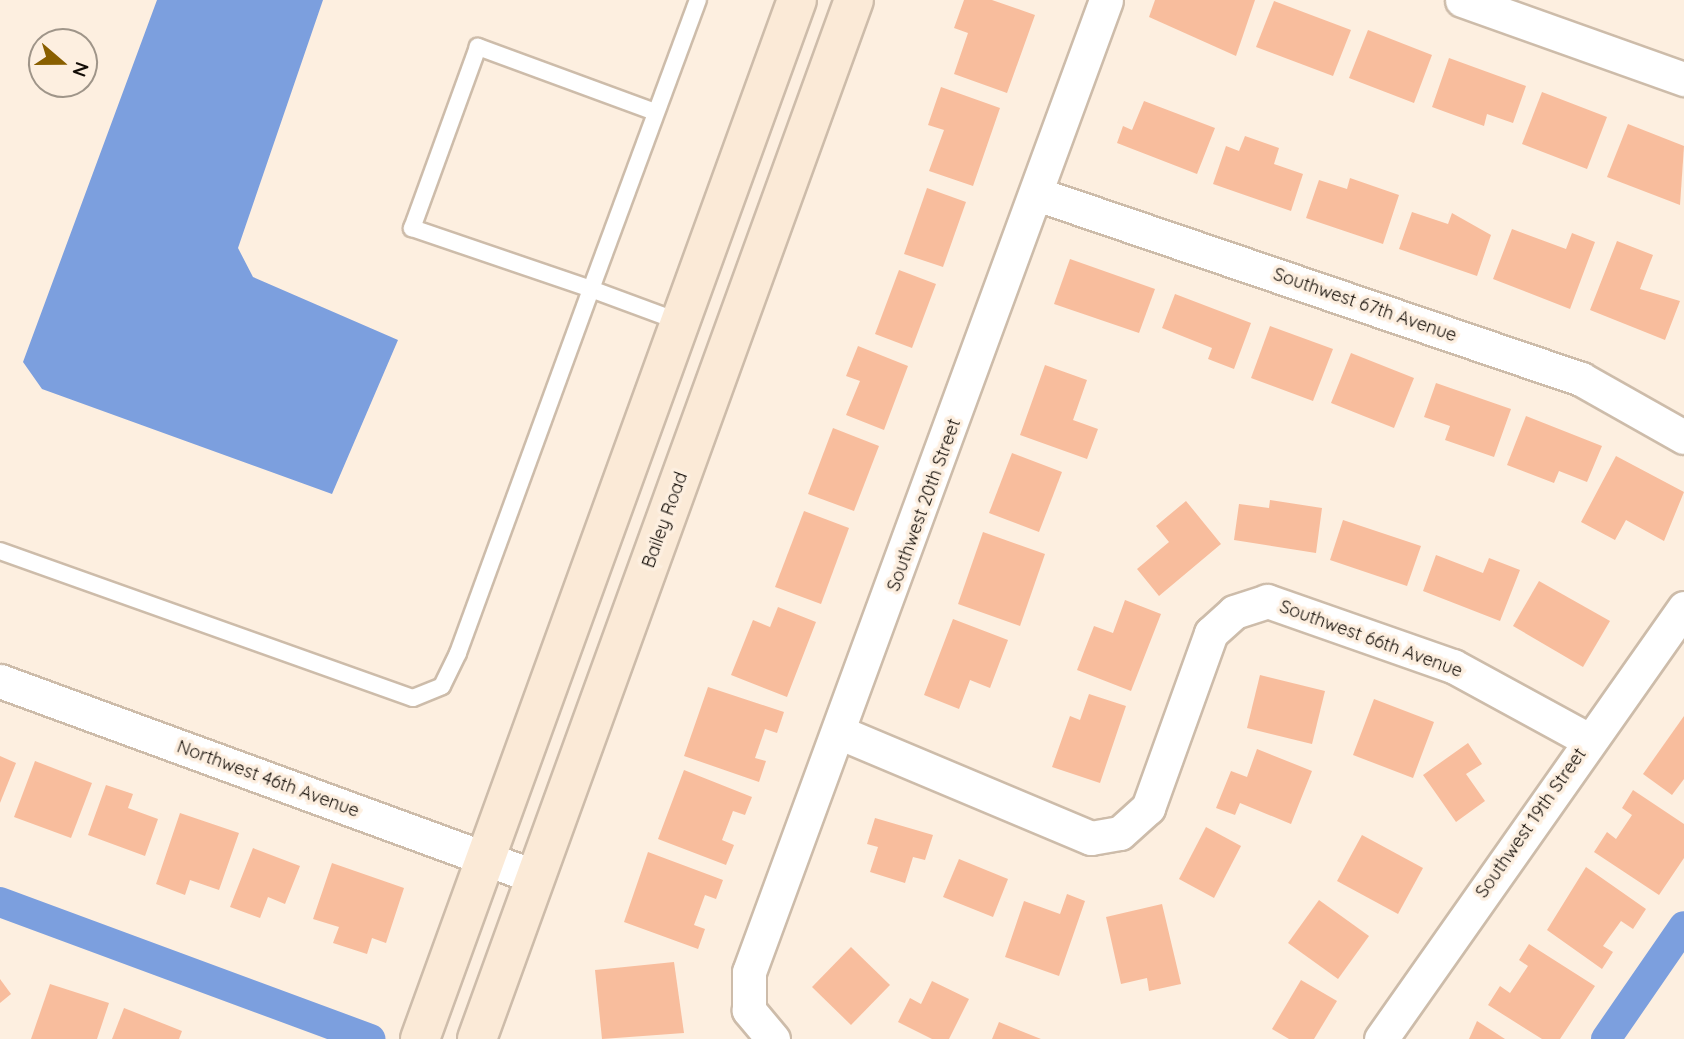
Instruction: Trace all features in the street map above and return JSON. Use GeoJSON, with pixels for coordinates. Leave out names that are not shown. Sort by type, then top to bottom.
{"type":"FeatureCollection","features":[{"type":"Feature","properties":{"kind":"street"},"geometry":{"type":"LineString","coordinates":[[420,1039],[797,0]]}},
{"type":"Feature","properties":{"kind":"street","name":"Bailey Road"},"geometry":{"type":"LineString","coordinates":[[477,1039],[854,0]]}},
{"type":"Feature","properties":{"kind":"street","name":"Southwest 20th Street"},"geometry":{"type":"LineString","coordinates":[[773,1039],[749,1010],[748,972],[841,733],[1106,0]]}},
{"type":"Feature","properties":{"kind":"street"},"geometry":{"type":"LineString","coordinates":[[1462,0],[1684,79]]}},
{"type":"Feature","properties":{"kind":"street","name":"Southwest 67th Avenue"},"geometry":{"type":"LineString","coordinates":[[1037,194],[1581,379],[1684,437]]}},
{"type":"Feature","properties":{"kind":"street","name":"Southwest 66th Avenue"},"geometry":{"type":"LineString","coordinates":[[841,733],[1091,838],[1120,834],[1148,808],[1211,634],[1234,612],[1267,601],[1453,666],[1589,740]]}},
{"type":"Feature","properties":{"kind":"street","name":"Southwest 19th Street"},"geometry":{"type":"LineString","coordinates":[[1381,1039],[1684,608]]}},
{"type":"Feature","properties":{"kind":"street","name":"Northwest 46th Avenue"},"geometry":{"type":"LineString","coordinates":[[0,681],[536,877]]}},
{"type":"Feature","properties":{"kind":"lane"},"geometry":{"type":"LineString","coordinates":[[0,551],[413,698],[442,687],[698,0]]}},
{"type":"Feature","properties":{"kind":"lane"},"geometry":{"type":"LineString","coordinates":[[655,112],[478,47],[412,228],[680,322]]}},
{"type":"Feature","properties":{"kind":"water"},"geometry":{"type":"Polygon","coordinates":[[[157,0],[323,0],[238,248],[253,277],[398,340],[332,494],[42,389],[23,362],[157,0]]]}},
{"type":"Feature","properties":{"kind":"building"},"geometry":{"type":"Polygon","coordinates":[[[964,0],[992,0],[1035,15],[1007,93],[954,74],[968,33],[954,28],[964,0]]]}},
{"type":"Feature","properties":{"kind":"building"},"geometry":{"type":"Polygon","coordinates":[[[1155,0],[1255,0],[1236,56],[1149,17],[1155,0]]]}},
{"type":"Feature","properties":{"kind":"building"},"geometry":{"type":"Polygon","coordinates":[[[1274,1],[1351,30],[1333,76],[1256,47],[1274,1]]]}},
{"type":"Feature","properties":{"kind":"building"},"geometry":{"type":"Polygon","coordinates":[[[1368,30],[1432,55],[1414,103],[1349,78],[1368,30]]]}},
{"type":"Feature","properties":{"kind":"building"},"geometry":{"type":"Polygon","coordinates":[[[1449,58],[1526,86],[1513,123],[1487,114],[1484,126],[1432,107],[1449,58]]]}},
{"type":"Feature","properties":{"kind":"building"},"geometry":{"type":"Polygon","coordinates":[[[941,87],[1000,108],[973,186],[929,171],[944,130],[928,125],[941,87]]]}},
{"type":"Feature","properties":{"kind":"building"},"geometry":{"type":"Polygon","coordinates":[[[1542,92],[1607,117],[1587,169],[1522,144],[1542,92]]]}},
{"type":"Feature","properties":{"kind":"building"},"geometry":{"type":"Polygon","coordinates":[[[1144,101],[1215,128],[1197,174],[1117,143],[1123,126],[1132,130],[1144,101]]]}},
{"type":"Feature","properties":{"kind":"building"},"geometry":{"type":"Polygon","coordinates":[[[1628,124],[1684,146],[1680,205],[1607,177],[1628,124]]]}},
{"type":"Feature","properties":{"kind":"building"},"geometry":{"type":"Polygon","coordinates":[[[1245,136],[1279,148],[1274,164],[1303,174],[1291,211],[1213,184],[1226,146],[1239,151],[1245,136]]]}},
{"type":"Feature","properties":{"kind":"building"},"geometry":{"type":"Polygon","coordinates":[[[1350,178],[1399,195],[1383,244],[1306,218],[1319,180],[1347,189],[1350,178]]]}},
{"type":"Feature","properties":{"kind":"building"},"geometry":{"type":"Polygon","coordinates":[[[927,188],[966,202],[943,267],[904,254],[927,188]]]}},
{"type":"Feature","properties":{"kind":"building"},"geometry":{"type":"Polygon","coordinates":[[[1412,212],[1448,224],[1452,213],[1491,235],[1477,276],[1399,249],[1412,212]]]}},
{"type":"Feature","properties":{"kind":"building"},"geometry":{"type":"Polygon","coordinates":[[[1512,229],[1566,249],[1572,233],[1595,242],[1570,309],[1493,279],[1512,229]]]}},
{"type":"Feature","properties":{"kind":"building"},"geometry":{"type":"Polygon","coordinates":[[[1617,241],[1653,255],[1640,289],[1680,301],[1665,340],[1590,310],[1617,241]]]}},
{"type":"Feature","properties":{"kind":"building"},"geometry":{"type":"Polygon","coordinates":[[[1070,259],[1155,289],[1139,333],[1054,304],[1070,259]]]}},
{"type":"Feature","properties":{"kind":"building"},"geometry":{"type":"Polygon","coordinates":[[[899,270],[936,284],[912,348],[875,334],[899,270]]]}},
{"type":"Feature","properties":{"kind":"building"},"geometry":{"type":"Polygon","coordinates":[[[1175,294],[1251,323],[1234,369],[1208,359],[1212,348],[1162,328],[1175,294]]]}},
{"type":"Feature","properties":{"kind":"building"},"geometry":{"type":"Polygon","coordinates":[[[1270,326],[1333,349],[1313,401],[1251,378],[1270,326]]]}},
{"type":"Feature","properties":{"kind":"building"},"geometry":{"type":"Polygon","coordinates":[[[858,346],[908,366],[884,430],[846,415],[860,381],[846,376],[858,346]]]}},
{"type":"Feature","properties":{"kind":"building"},"geometry":{"type":"Polygon","coordinates":[[[1351,353],[1414,378],[1394,428],[1331,403],[1351,353]]]}},
{"type":"Feature","properties":{"kind":"building"},"geometry":{"type":"Polygon","coordinates":[[[1045,365],[1087,380],[1073,420],[1098,429],[1087,459],[1020,435],[1045,365]]]}},
{"type":"Feature","properties":{"kind":"building"},"geometry":{"type":"Polygon","coordinates":[[[1436,383],[1511,409],[1494,457],[1445,440],[1450,426],[1424,417],[1436,383]]]}},
{"type":"Feature","properties":{"kind":"building"},"geometry":{"type":"Polygon","coordinates":[[[1526,416],[1602,446],[1587,482],[1559,471],[1554,483],[1507,465],[1526,416]]]}},
{"type":"Feature","properties":{"kind":"building"},"geometry":{"type":"Polygon","coordinates":[[[833,428],[879,446],[854,511],[808,494],[833,428]]]}},
{"type":"Feature","properties":{"kind":"building"},"geometry":{"type":"Polygon","coordinates":[[[1012,453],[1062,472],[1039,532],[989,513],[1012,453]]]}},
{"type":"Feature","properties":{"kind":"building"},"geometry":{"type":"Polygon","coordinates":[[[1616,456],[1684,492],[1664,541],[1626,520],[1615,540],[1581,522],[1616,456]]]}},
{"type":"Feature","properties":{"kind":"building"},"geometry":{"type":"Polygon","coordinates":[[[1270,500],[1322,508],[1316,553],[1234,540],[1239,504],[1269,508],[1270,500]]]}},
{"type":"Feature","properties":{"kind":"building"},"geometry":{"type":"Polygon","coordinates":[[[1186,501],[1221,544],[1159,596],[1137,569],[1169,542],[1156,526],[1186,501]]]}},
{"type":"Feature","properties":{"kind":"building"},"geometry":{"type":"Polygon","coordinates":[[[804,511],[849,528],[821,604],[775,587],[804,511]]]}},
{"type":"Feature","properties":{"kind":"building"},"geometry":{"type":"Polygon","coordinates":[[[1343,520],[1421,546],[1407,586],[1330,560],[1343,520]]]}},
{"type":"Feature","properties":{"kind":"building"},"geometry":{"type":"Polygon","coordinates":[[[983,532],[1045,554],[1020,626],[958,604],[983,532]]]}},
{"type":"Feature","properties":{"kind":"building"},"geometry":{"type":"Polygon","coordinates":[[[1436,555],[1483,573],[1489,558],[1520,570],[1500,621],[1423,591],[1436,555]]]}},
{"type":"Feature","properties":{"kind":"building"},"geometry":{"type":"Polygon","coordinates":[[[1539,581],[1610,621],[1583,667],[1513,626],[1539,581]]]}},
{"type":"Feature","properties":{"kind":"building"},"geometry":{"type":"Polygon","coordinates":[[[1125,600],[1161,614],[1131,691],[1077,670],[1094,626],[1113,633],[1125,600]]]}},
{"type":"Feature","properties":{"kind":"building"},"geometry":{"type":"Polygon","coordinates":[[[778,607],[816,622],[787,697],[731,675],[753,620],[770,627],[778,607]]]}},
{"type":"Feature","properties":{"kind":"building"},"geometry":{"type":"Polygon","coordinates":[[[953,619],[1008,640],[990,688],[970,680],[959,709],[924,695],[953,619]]]}},
{"type":"Feature","properties":{"kind":"building"},"geometry":{"type":"Polygon","coordinates":[[[1260,675],[1325,691],[1312,744],[1247,728],[1260,675]]]}},
{"type":"Feature","properties":{"kind":"building"},"geometry":{"type":"Polygon","coordinates":[[[708,687],[784,712],[777,733],[765,729],[755,758],[766,761],[759,782],[684,756],[708,687]]]}},
{"type":"Feature","properties":{"kind":"building"},"geometry":{"type":"Polygon","coordinates":[[[1089,694],[1126,706],[1100,783],[1052,767],[1070,716],[1080,720],[1089,694]]]}},
{"type":"Feature","properties":{"kind":"building"},"geometry":{"type":"Polygon","coordinates":[[[1374,699],[1434,722],[1413,778],[1353,755],[1374,699]]]}},
{"type":"Feature","properties":{"kind":"building"},"geometry":{"type":"Polygon","coordinates":[[[1684,716],[1684,779],[1672,795],[1643,774],[1684,716]]]}},
{"type":"Feature","properties":{"kind":"building"},"geometry":{"type":"Polygon","coordinates":[[[1468,743],[1482,764],[1466,774],[1485,801],[1456,822],[1423,775],[1468,743]]]}},
{"type":"Feature","properties":{"kind":"building"},"geometry":{"type":"Polygon","coordinates":[[[1257,749],[1312,771],[1291,824],[1240,803],[1235,815],[1216,808],[1231,771],[1247,777],[1257,749]]]}},
{"type":"Feature","properties":{"kind":"building"},"geometry":{"type":"Polygon","coordinates":[[[0,756],[16,763],[0,803],[0,756]]]}},
{"type":"Feature","properties":{"kind":"building"},"geometry":{"type":"Polygon","coordinates":[[[35,761],[92,783],[71,838],[14,817],[35,761]]]}},
{"type":"Feature","properties":{"kind":"building"},"geometry":{"type":"Polygon","coordinates":[[[684,770],[752,797],[745,815],[733,811],[722,840],[734,845],[726,865],[658,839],[684,770]]]}},
{"type":"Feature","properties":{"kind":"building"},"geometry":{"type":"Polygon","coordinates":[[[106,785],[133,794],[128,808],[158,819],[145,856],[88,835],[106,785]]]}},
{"type":"Feature","properties":{"kind":"building"},"geometry":{"type":"Polygon","coordinates":[[[1633,790],[1684,824],[1684,858],[1659,895],[1594,852],[1607,832],[1616,839],[1632,815],[1622,808],[1633,790]]]}},
{"type":"Feature","properties":{"kind":"building"},"geometry":{"type":"Polygon","coordinates":[[[180,813],[239,833],[219,890],[190,880],[185,895],[156,884],[180,813]]]}},
{"type":"Feature","properties":{"kind":"building"},"geometry":{"type":"Polygon","coordinates":[[[875,818],[933,835],[925,860],[913,857],[905,883],[870,872],[878,847],[867,844],[875,818]]]}},
{"type":"Feature","properties":{"kind":"building"},"geometry":{"type":"Polygon","coordinates":[[[1206,827],[1241,846],[1214,898],[1179,879],[1206,827]]]}},
{"type":"Feature","properties":{"kind":"building"},"geometry":{"type":"Polygon","coordinates":[[[1362,835],[1423,868],[1398,914],[1337,881],[1362,835]]]}},
{"type":"Feature","properties":{"kind":"building"},"geometry":{"type":"Polygon","coordinates":[[[253,848],[300,866],[285,904],[268,897],[260,918],[230,907],[253,848]]]}},
{"type":"Feature","properties":{"kind":"building"},"geometry":{"type":"Polygon","coordinates":[[[648,852],[723,880],[716,899],[705,895],[694,925],[705,929],[698,949],[624,922],[648,852]]]}},
{"type":"Feature","properties":{"kind":"building"},"geometry":{"type":"Polygon","coordinates":[[[959,859],[1008,879],[993,917],[943,897],[959,859]]]}},
{"type":"Feature","properties":{"kind":"building"},"geometry":{"type":"Polygon","coordinates":[[[332,863],[404,888],[386,943],[372,938],[367,954],[333,943],[339,927],[313,919],[332,863]]]}},
{"type":"Feature","properties":{"kind":"building"},"geometry":{"type":"Polygon","coordinates":[[[1586,867],[1646,909],[1633,929],[1621,921],[1603,946],[1613,952],[1602,969],[1547,930],[1586,867]]]}},
{"type":"Feature","properties":{"kind":"building"},"geometry":{"type":"Polygon","coordinates":[[[1067,894],[1085,901],[1059,976],[1005,957],[1024,901],[1060,914],[1067,894]]]}},
{"type":"Feature","properties":{"kind":"building"},"geometry":{"type":"Polygon","coordinates":[[[1319,900],[1369,936],[1338,979],[1288,943],[1319,900]]]}},
{"type":"Feature","properties":{"kind":"building"},"geometry":{"type":"Polygon","coordinates":[[[1162,904],[1181,984],[1149,991],[1147,978],[1121,984],[1106,917],[1162,904]]]}},
{"type":"Feature","properties":{"kind":"building"},"geometry":{"type":"Polygon","coordinates":[[[1529,944],[1595,986],[1560,1039],[1542,1039],[1488,1005],[1500,986],[1510,993],[1528,966],[1519,960],[1529,944]]]}},
{"type":"Feature","properties":{"kind":"building"},"geometry":{"type":"Polygon","coordinates":[[[851,947],[890,985],[851,1025],[812,987],[851,947]]]}},
{"type":"Feature","properties":{"kind":"building"},"geometry":{"type":"Polygon","coordinates":[[[674,962],[684,1033],[602,1039],[595,970],[674,962]]]}},
{"type":"Feature","properties":{"kind":"building"},"geometry":{"type":"Polygon","coordinates":[[[0,979],[11,994],[0,1003],[0,979]]]}},
{"type":"Feature","properties":{"kind":"building"},"geometry":{"type":"Polygon","coordinates":[[[1301,980],[1337,1001],[1314,1039],[1289,1039],[1272,1029],[1301,980]]]}},
{"type":"Feature","properties":{"kind":"building"},"geometry":{"type":"Polygon","coordinates":[[[932,981],[969,999],[949,1039],[932,1039],[898,1022],[910,998],[921,1004],[932,981]]]}},
{"type":"Feature","properties":{"kind":"building"},"geometry":{"type":"Polygon","coordinates":[[[50,984],[109,1003],[97,1039],[31,1039],[50,984]]]}},
{"type":"Feature","properties":{"kind":"building"},"geometry":{"type":"Polygon","coordinates":[[[124,1008],[182,1031],[179,1039],[112,1039],[124,1008]]]}},
{"type":"Feature","properties":{"kind":"building"},"geometry":{"type":"Polygon","coordinates":[[[1477,1021],[1505,1039],[1469,1039],[1477,1021]]]}},
{"type":"Feature","properties":{"kind":"building"},"geometry":{"type":"Polygon","coordinates":[[[999,1022],[1041,1039],[992,1039],[999,1022]]]}},
{"type":"Feature","properties":{"kind":"waterway"},"geometry":{"type":"LineString","coordinates":[[0,902],[370,1039]]}},
{"type":"Feature","properties":{"kind":"waterway"},"geometry":{"type":"LineString","coordinates":[[1606,1039],[1684,926]]}}]}
